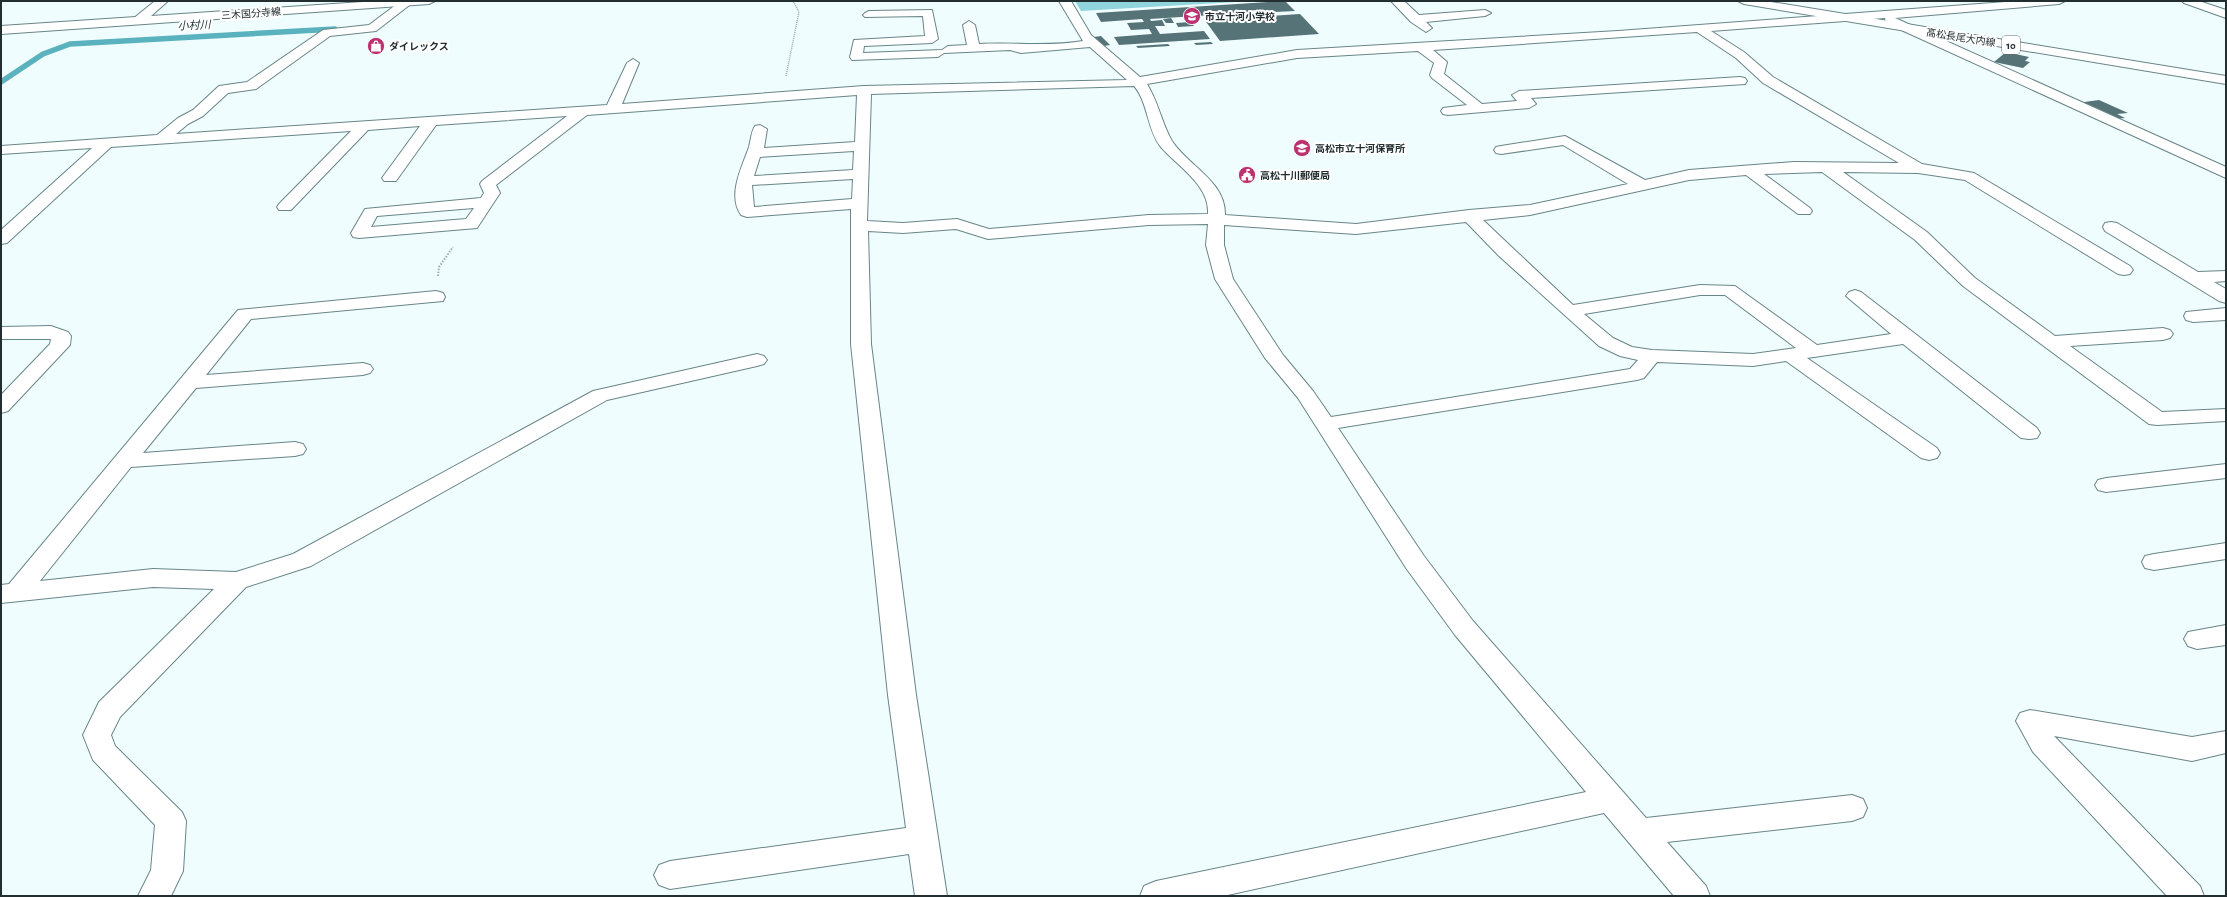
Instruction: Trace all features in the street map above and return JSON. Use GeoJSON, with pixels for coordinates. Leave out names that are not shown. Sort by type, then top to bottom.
{"type":"FeatureCollection","features":[{"type":"Feature","properties":{"kind":"street"},"geometry":{"type":"LineString","coordinates":[[138,21],[162,1]]}},
{"type":"Feature","properties":{"kind":"street","name":"三木国分寺線"},"geometry":{"type":"LineString","coordinates":[[1,30],[429,1]]}},
{"type":"Feature","properties":{"kind":"street"},"geometry":{"type":"LineString","coordinates":[[1065,1],[1086,37],[1142,86],[1166,143],[1204,182],[1213,195],[1217,208],[1215,245],[1224,279],[1275,358],[1306,395],[1415,562],[1464,628],[1694,896]]}},
{"type":"Feature","properties":{"kind":"street"},"geometry":{"type":"LineString","coordinates":[[1397,1],[1415,19],[1446,44]]}},
{"type":"Feature","properties":{"kind":"street","name":"高松長尾大内線"},"geometry":{"type":"LineString","coordinates":[[1744,1],[2226,80]]}},
{"type":"Feature","properties":{"kind":"street","name":"高松長尾大内線"},"geometry":{"type":"LineString","coordinates":[[1789,1],[2226,72]]}},
{"type":"Feature","properties":{"kind":"street"},"geometry":{"type":"LineString","coordinates":[[1907,1],[1934,12]]}},
{"type":"Feature","properties":{"kind":"street"},"geometry":{"type":"LineString","coordinates":[[1,150],[432,122],[782,96],[856,82],[1095,85],[1138,82],[1297,54],[1700,29],[1839,17],[1882,16],[1934,12],[2059,1]]}},
{"type":"Feature","properties":{"kind":"street"},"geometry":{"type":"LineString","coordinates":[[2188,1],[2226,14]]}},
{"type":"Feature","properties":{"kind":"street"},"geometry":{"type":"LineString","coordinates":[[161,139],[183,120],[198,113],[224,89],[251,86],[327,33],[372,28],[406,2]]}},
{"type":"Feature","properties":{"kind":"street"},"geometry":{"type":"LineString","coordinates":[[869,15],[928,12],[932,39],[858,43],[856,57],[856,82],[862,146],[859,226],[861,344],[902,695],[931,896]]}},
{"type":"Feature","properties":{"kind":"street"},"geometry":{"type":"LineString","coordinates":[[1415,19],[1485,13]]}},
{"type":"Feature","properties":{"kind":"street"},"geometry":{"type":"LineString","coordinates":[[1882,16],[2226,173]]}},
{"type":"Feature","properties":{"kind":"street"},"geometry":{"type":"LineString","coordinates":[[969,26],[974,48]]}},
{"type":"Feature","properties":{"kind":"street"},"geometry":{"type":"LineString","coordinates":[[1700,29],[1740,55],[1768,80],[1918,168]]}},
{"type":"Feature","properties":{"kind":"street"},"geometry":{"type":"LineString","coordinates":[[856,57],[943,52],[974,48],[1010,46],[1021,49],[1083,45],[1092,42]]}},
{"type":"Feature","properties":{"kind":"street"},"geometry":{"type":"LineString","coordinates":[[1420,46],[1441,62],[1437,75],[1479,108]]}},
{"type":"Feature","properties":{"kind":"street"},"geometry":{"type":"LineString","coordinates":[[613,108],[633,63]]}},
{"type":"Feature","properties":{"kind":"street"},"geometry":{"type":"LineString","coordinates":[[1448,111],[1529,104],[1519,95],[1740,81]]}},
{"type":"Feature","properties":{"kind":"street"},"geometry":{"type":"LineString","coordinates":[[486,202],[371,212],[358,233],[471,224],[486,202],[492,193],[488,184],[584,110]]}},
{"type":"Feature","properties":{"kind":"street"},"geometry":{"type":"LineString","coordinates":[[390,178],[432,122]]}},
{"type":"Feature","properties":{"kind":"street"},"geometry":{"type":"LineString","coordinates":[[285,207],[364,126]]}},
{"type":"Feature","properties":{"kind":"street"},"geometry":{"type":"LineString","coordinates":[[760,129],[760,144],[755,153],[744,190],[747,212],[860,203]]}},
{"type":"Feature","properties":{"kind":"street"},"geometry":{"type":"LineString","coordinates":[[1502,150],[1564,140],[1642,185]]}},
{"type":"Feature","properties":{"kind":"street"},"geometry":{"type":"LineString","coordinates":[[1,239],[107,143]]}},
{"type":"Feature","properties":{"kind":"street"},"geometry":{"type":"LineString","coordinates":[[755,153],[862,146]]}},
{"type":"Feature","properties":{"kind":"street"},"geometry":{"type":"LineString","coordinates":[[1826,168],[1921,236],[1969,282],[2157,419],[2226,415]]}},
{"type":"Feature","properties":{"kind":"street"},"geometry":{"type":"LineString","coordinates":[[859,226],[903,228],[957,224],[988,234],[1149,220],[1177,221],[1217,219],[1356,229],[1469,215],[1530,210],[1689,175],[1749,170],[1918,168],[1969,176],[2124,270]]}},
{"type":"Feature","properties":{"kind":"street"},"geometry":{"type":"LineString","coordinates":[[1749,170],[1804,211]]}},
{"type":"Feature","properties":{"kind":"street"},"geometry":{"type":"LineString","coordinates":[[746,181],[861,174]]}},
{"type":"Feature","properties":{"kind":"street"},"geometry":{"type":"LineString","coordinates":[[1469,215],[1505,252],[1569,311],[1606,342],[1627,352],[1652,356],[1754,360],[1908,337]]}},
{"type":"Feature","properties":{"kind":"street"},"geometry":{"type":"LineString","coordinates":[[2111,227],[2226,297]]}},
{"type":"Feature","properties":{"kind":"street"},"geometry":{"type":"LineString","coordinates":[[2195,278],[2226,276]]}},
{"type":"Feature","properties":{"kind":"street"},"geometry":{"type":"LineString","coordinates":[[1569,311],[1700,290],[1729,290],[1813,351]]}},
{"type":"Feature","properties":{"kind":"street"},"geometry":{"type":"LineString","coordinates":[[1855,296],[2029,433]]}},
{"type":"Feature","properties":{"kind":"street"},"geometry":{"type":"LineString","coordinates":[[9,593],[125,461],[245,314],[436,297]]}},
{"type":"Feature","properties":{"kind":"street"},"geometry":{"type":"LineString","coordinates":[[2193,316],[2226,314]]}},
{"type":"Feature","properties":{"kind":"street"},"geometry":{"type":"LineString","coordinates":[[1,334],[51,332],[61,336],[60,345],[1,407]]}},
{"type":"Feature","properties":{"kind":"street"},"geometry":{"type":"LineString","coordinates":[[2051,342],[2163,334]]}},
{"type":"Feature","properties":{"kind":"street"},"geometry":{"type":"LineString","coordinates":[[1790,355],[1929,453]]}},
{"type":"Feature","properties":{"kind":"street"},"geometry":{"type":"LineString","coordinates":[[1324,424],[1637,374],[1652,356]]}},
{"type":"Feature","properties":{"kind":"street"},"geometry":{"type":"LineString","coordinates":[[9,593],[153,578],[237,581],[302,560],[600,395],[757,360]]}},
{"type":"Feature","properties":{"kind":"street"},"geometry":{"type":"LineString","coordinates":[[189,382],[363,370]]}},
{"type":"Feature","properties":{"kind":"street"},"geometry":{"type":"LineString","coordinates":[[125,461],[295,449]]}},
{"type":"Feature","properties":{"kind":"street"},"geometry":{"type":"LineString","coordinates":[[2106,485],[2226,471]]}},
{"type":"Feature","properties":{"kind":"street"},"geometry":{"type":"LineString","coordinates":[[2154,562],[2226,551]]}},
{"type":"Feature","properties":{"kind":"street"},"geometry":{"type":"LineString","coordinates":[[154,896],[167,871],[170,821],[103,752],[97,735],[109,710],[237,581]]}},
{"type":"Feature","properties":{"kind":"street"},"geometry":{"type":"LineString","coordinates":[[2197,639],[2226,635]]}},
{"type":"Feature","properties":{"kind":"street"},"geometry":{"type":"LineString","coordinates":[[2188,896],[2043,744],[2030,721],[2192,749],[2226,742]]}},
{"type":"Feature","properties":{"kind":"street"},"geometry":{"type":"LineString","coordinates":[[1156,896],[1208,891],[1611,799]]}},
{"type":"Feature","properties":{"kind":"street"},"geometry":{"type":"LineString","coordinates":[[1639,832],[1852,808]]}},
{"type":"Feature","properties":{"kind":"street"},"geometry":{"type":"LineString","coordinates":[[670,875],[923,840]]}},
{"type":"Feature","properties":{"kind":"path"},"geometry":{"type":"LineString","coordinates":[[782,96],[799,12],[793,1]]}},
{"type":"Feature","properties":{"kind":"path"},"geometry":{"type":"LineString","coordinates":[[436,297],[440,267],[471,224]]}},
{"type":"Feature","properties":{"kind":"shaded area"},"geometry":{"type":"Polygon","coordinates":[[[1075,1],[1253,1],[1081,11],[1075,1]]]}},
{"type":"Feature","properties":{"kind":"building"},"geometry":{"type":"Polygon","coordinates":[[[1285,1],[1295,11],[1257,13],[1255,10],[1250,11],[1254,15],[1245,16],[1242,13],[1224,14],[1222,19],[1300,14],[1319,34],[1220,41],[1204,19],[1211,19],[1212,15],[1150,19],[1151,21],[1162,20],[1165,26],[1155,26],[1160,34],[1204,31],[1210,39],[1119,45],[1114,37],[1152,34],[1149,29],[1131,30],[1127,23],[1144,22],[1142,19],[1101,22],[1096,13],[1285,1]]]}},
{"type":"Feature","properties":{"kind":"building"},"geometry":{"type":"Polygon","coordinates":[[[1171,18],[1174,23],[1166,23],[1163,19],[1171,18]]]}},
{"type":"Feature","properties":{"kind":"building"},"geometry":{"type":"Polygon","coordinates":[[[1191,22],[1194,26],[1178,27],[1176,23],[1191,22]]]}},
{"type":"Feature","properties":{"kind":"building"},"geometry":{"type":"Polygon","coordinates":[[[1101,36],[1110,45],[1104,46],[1094,37],[1101,36]]]}},
{"type":"Feature","properties":{"kind":"building"},"geometry":{"type":"Polygon","coordinates":[[[1211,42],[1213,44],[1196,45],[1194,43],[1211,42]]]}},
{"type":"Feature","properties":{"kind":"building"},"geometry":{"type":"Polygon","coordinates":[[[1168,44],[1170,46],[1138,48],[1136,46],[1168,44]]]}},
{"type":"Feature","properties":{"kind":"building"},"geometry":{"type":"Polygon","coordinates":[[[2006,52],[2029,57],[2025,61],[2030,62],[2023,68],[1994,62],[2006,52]]]}},
{"type":"Feature","properties":{"kind":"building"},"geometry":{"type":"Polygon","coordinates":[[[2099,100],[2128,113],[2117,114],[2125,118],[2115,119],[2077,103],[2099,100]]]}},
{"type":"Feature","properties":{"kind":"waterway","name":"小村川"},"geometry":{"type":"LineString","coordinates":[[1,82],[43,54],[70,44],[335,29]]}},
{"type":"Feature","properties":{"kind":"place","name":"市立十河小学校"},"geometry":{"type":"Point","coordinates":[1192,16]}},
{"type":"Feature","properties":{"kind":"place","name":"ダイレックス"},"geometry":{"type":"Point","coordinates":[376,46]}},
{"type":"Feature","properties":{"kind":"place","name":"高松市立十河保育所"},"geometry":{"type":"Point","coordinates":[1302,148]}},
{"type":"Feature","properties":{"kind":"place","name":"高松十川郵便局"},"geometry":{"type":"Point","coordinates":[1247,175]}}]}
